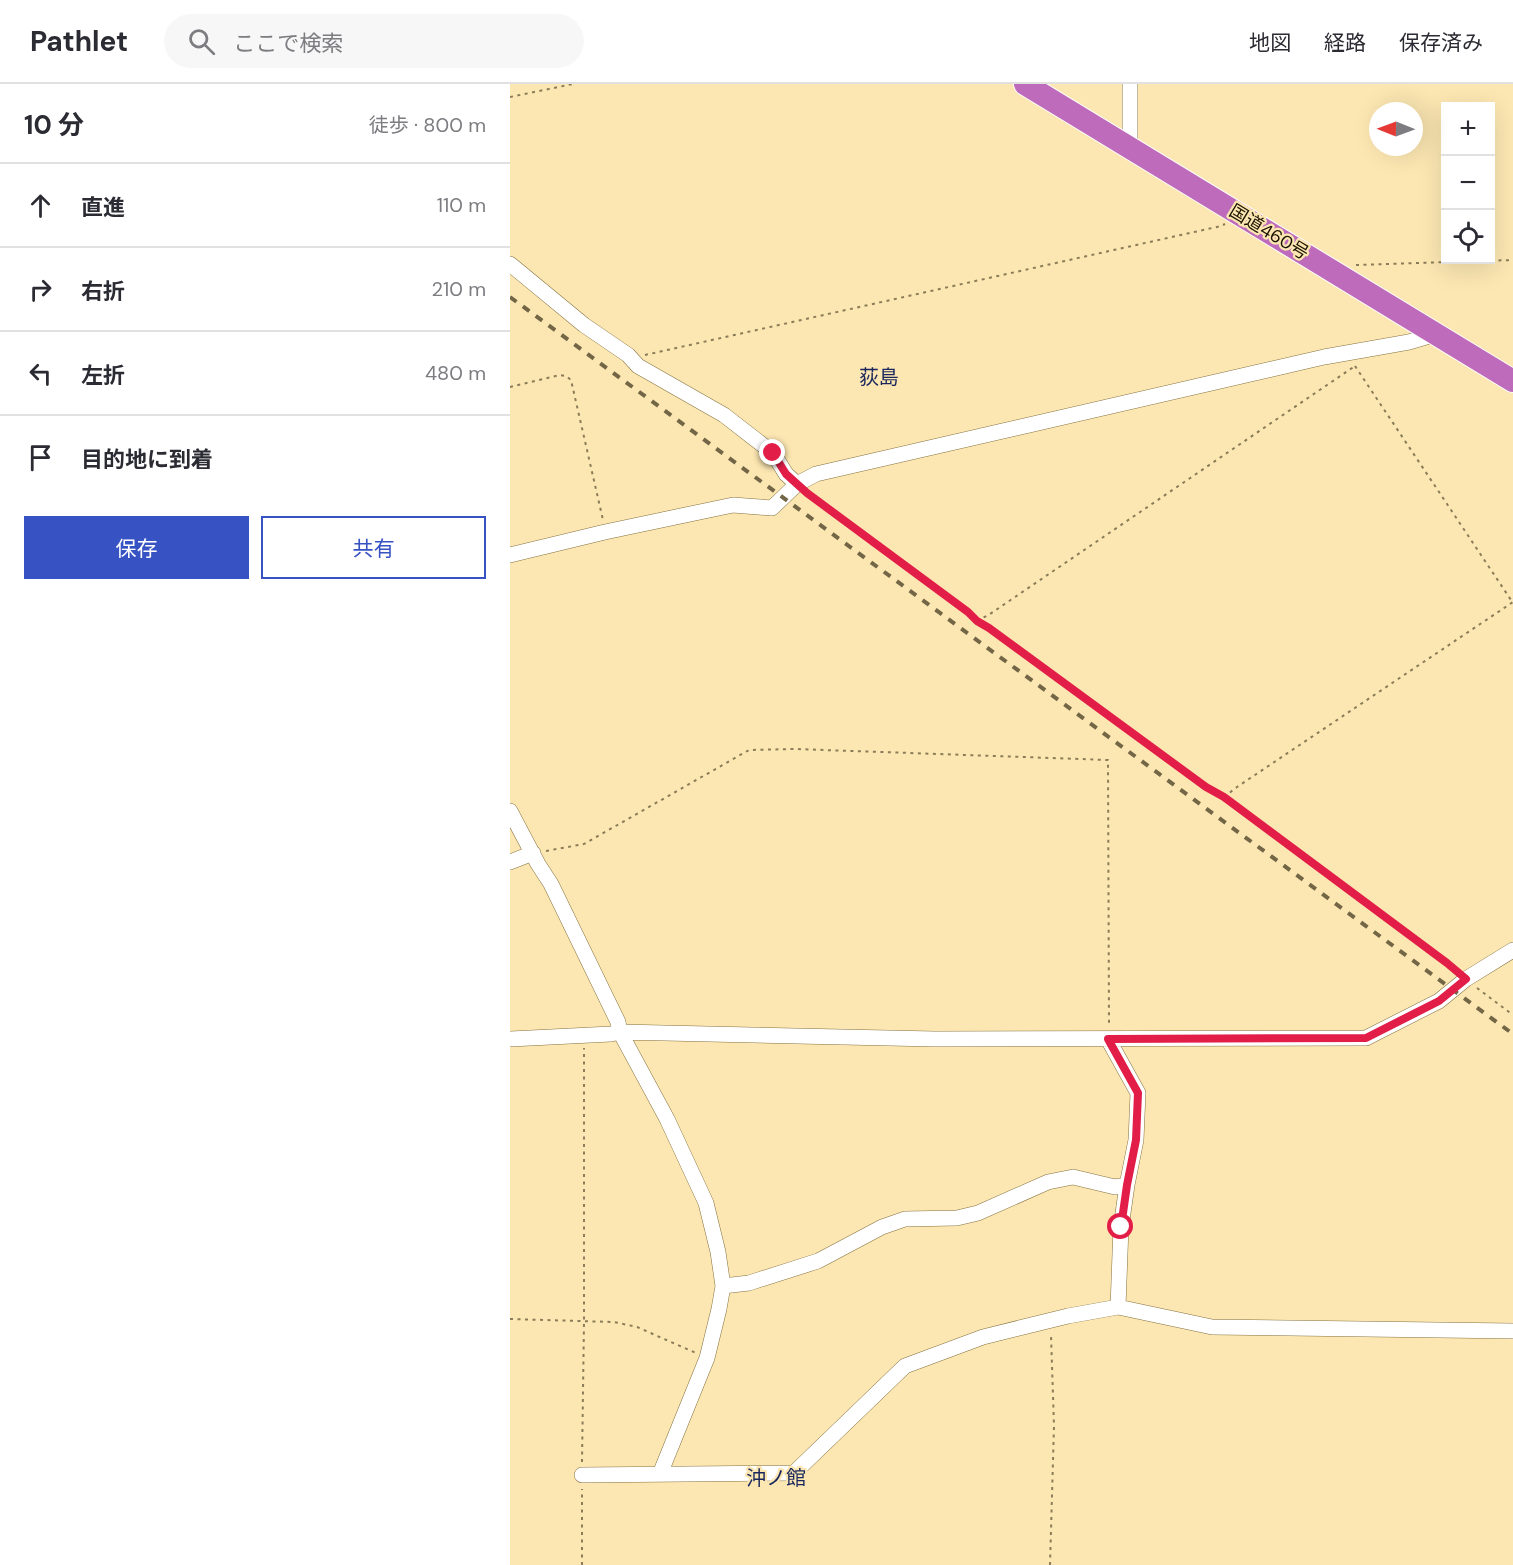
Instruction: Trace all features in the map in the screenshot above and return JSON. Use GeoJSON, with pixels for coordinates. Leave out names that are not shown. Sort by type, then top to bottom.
{"type":"FeatureCollection","features":[{"type":"Feature","properties":{"kind":"highway","name":"国道460号"},"geometry":{"type":"LineString","coordinates":[[1025,84],[1513,381]]}},
{"type":"Feature","properties":{"kind":"street"},"geometry":{"type":"LineString","coordinates":[[1130,84],[1130,148]]}},
{"type":"Feature","properties":{"kind":"street"},"geometry":{"type":"LineString","coordinates":[[510,264],[638,366],[724,415],[773,453],[786,474],[797,484]]}},
{"type":"Feature","properties":{"kind":"street"},"geometry":{"type":"LineString","coordinates":[[510,555],[733,505],[772,508],[797,484],[816,474],[1350,359],[1436,334]]}},
{"type":"Feature","properties":{"kind":"street"},"geometry":{"type":"LineString","coordinates":[[510,811],[556,895],[618,1022],[620,1032],[668,1119],[705,1203],[718,1252],[723,1286],[707,1358],[660,1474]]}},
{"type":"Feature","properties":{"kind":"street"},"geometry":{"type":"LineString","coordinates":[[510,862],[533,853]]}},
{"type":"Feature","properties":{"kind":"street"},"geometry":{"type":"LineString","coordinates":[[510,1039],[620,1032],[923,1039],[1366,1038],[1439,1001],[1466,979],[1513,950]]}},
{"type":"Feature","properties":{"kind":"street"},"geometry":{"type":"LineString","coordinates":[[1108,1039],[1138,1093],[1136,1140],[1121,1227],[1118,1307]]}},
{"type":"Feature","properties":{"kind":"street"},"geometry":{"type":"LineString","coordinates":[[723,1286],[749,1283],[818,1261],[882,1227],[905,1220],[957,1218],[978,1213],[1047,1182],[1073,1178],[1115,1186],[1127,1185]]}},
{"type":"Feature","properties":{"kind":"street"},"geometry":{"type":"LineString","coordinates":[[582,1475],[794,1473],[905,1366],[983,1337],[1118,1307],[1212,1327],[1513,1331]]}},
{"type":"Feature","properties":{"kind":"path"},"geometry":{"type":"LineString","coordinates":[[510,97],[573,84]]}},
{"type":"Feature","properties":{"kind":"path"},"geometry":{"type":"LineString","coordinates":[[633,360],[663,350],[1221,226],[1240,215]]}},
{"type":"Feature","properties":{"kind":"path"},"geometry":{"type":"LineString","coordinates":[[1323,266],[1513,260]]}},
{"type":"Feature","properties":{"kind":"path"},"geometry":{"type":"LineString","coordinates":[[977,621],[1010,601],[1350,359],[1513,602],[1224,797]]}},
{"type":"Feature","properties":{"kind":"path"},"geometry":{"type":"LineString","coordinates":[[510,387],[560,375],[571,380],[605,532]]}},
{"type":"Feature","properties":{"kind":"path"},"geometry":{"type":"LineString","coordinates":[[797,484],[977,621],[1206,787],[1224,797],[1513,1015]]}},
{"type":"Feature","properties":{"kind":"path"},"geometry":{"type":"LineString","coordinates":[[533,853],[584,844],[749,750],[796,749],[1108,760],[1108,1039]]}},
{"type":"Feature","properties":{"kind":"path"},"geometry":{"type":"LineString","coordinates":[[582,1565],[584,1036]]}},
{"type":"Feature","properties":{"kind":"path"},"geometry":{"type":"LineString","coordinates":[[510,1319],[614,1322],[637,1327],[707,1358]]}},
{"type":"Feature","properties":{"kind":"path"},"geometry":{"type":"LineString","coordinates":[[1050,1565],[1054,1426],[1052,1320]]}},
{"type":"Feature","properties":{"kind":"railway"},"geometry":{"type":"LineString","coordinates":[[510,297],[1513,1034]]}},
{"type":"Feature","properties":{"kind":"district","name":"荻島"},"geometry":{"type":"Point","coordinates":[879,377]}},
{"type":"Feature","properties":{"kind":"district","name":"沖ノ館"},"geometry":{"type":"Point","coordinates":[776,1478]}},
{"type":"Feature","properties":{"kind":"route"},"geometry":{"type":"LineString","coordinates":[[773,453],[786,474],[807,493],[977,621],[1206,787],[1224,797],[1466,979],[1439,1001],[1366,1038],[1108,1039],[1138,1093],[1136,1140],[1121,1227]]}}]}
